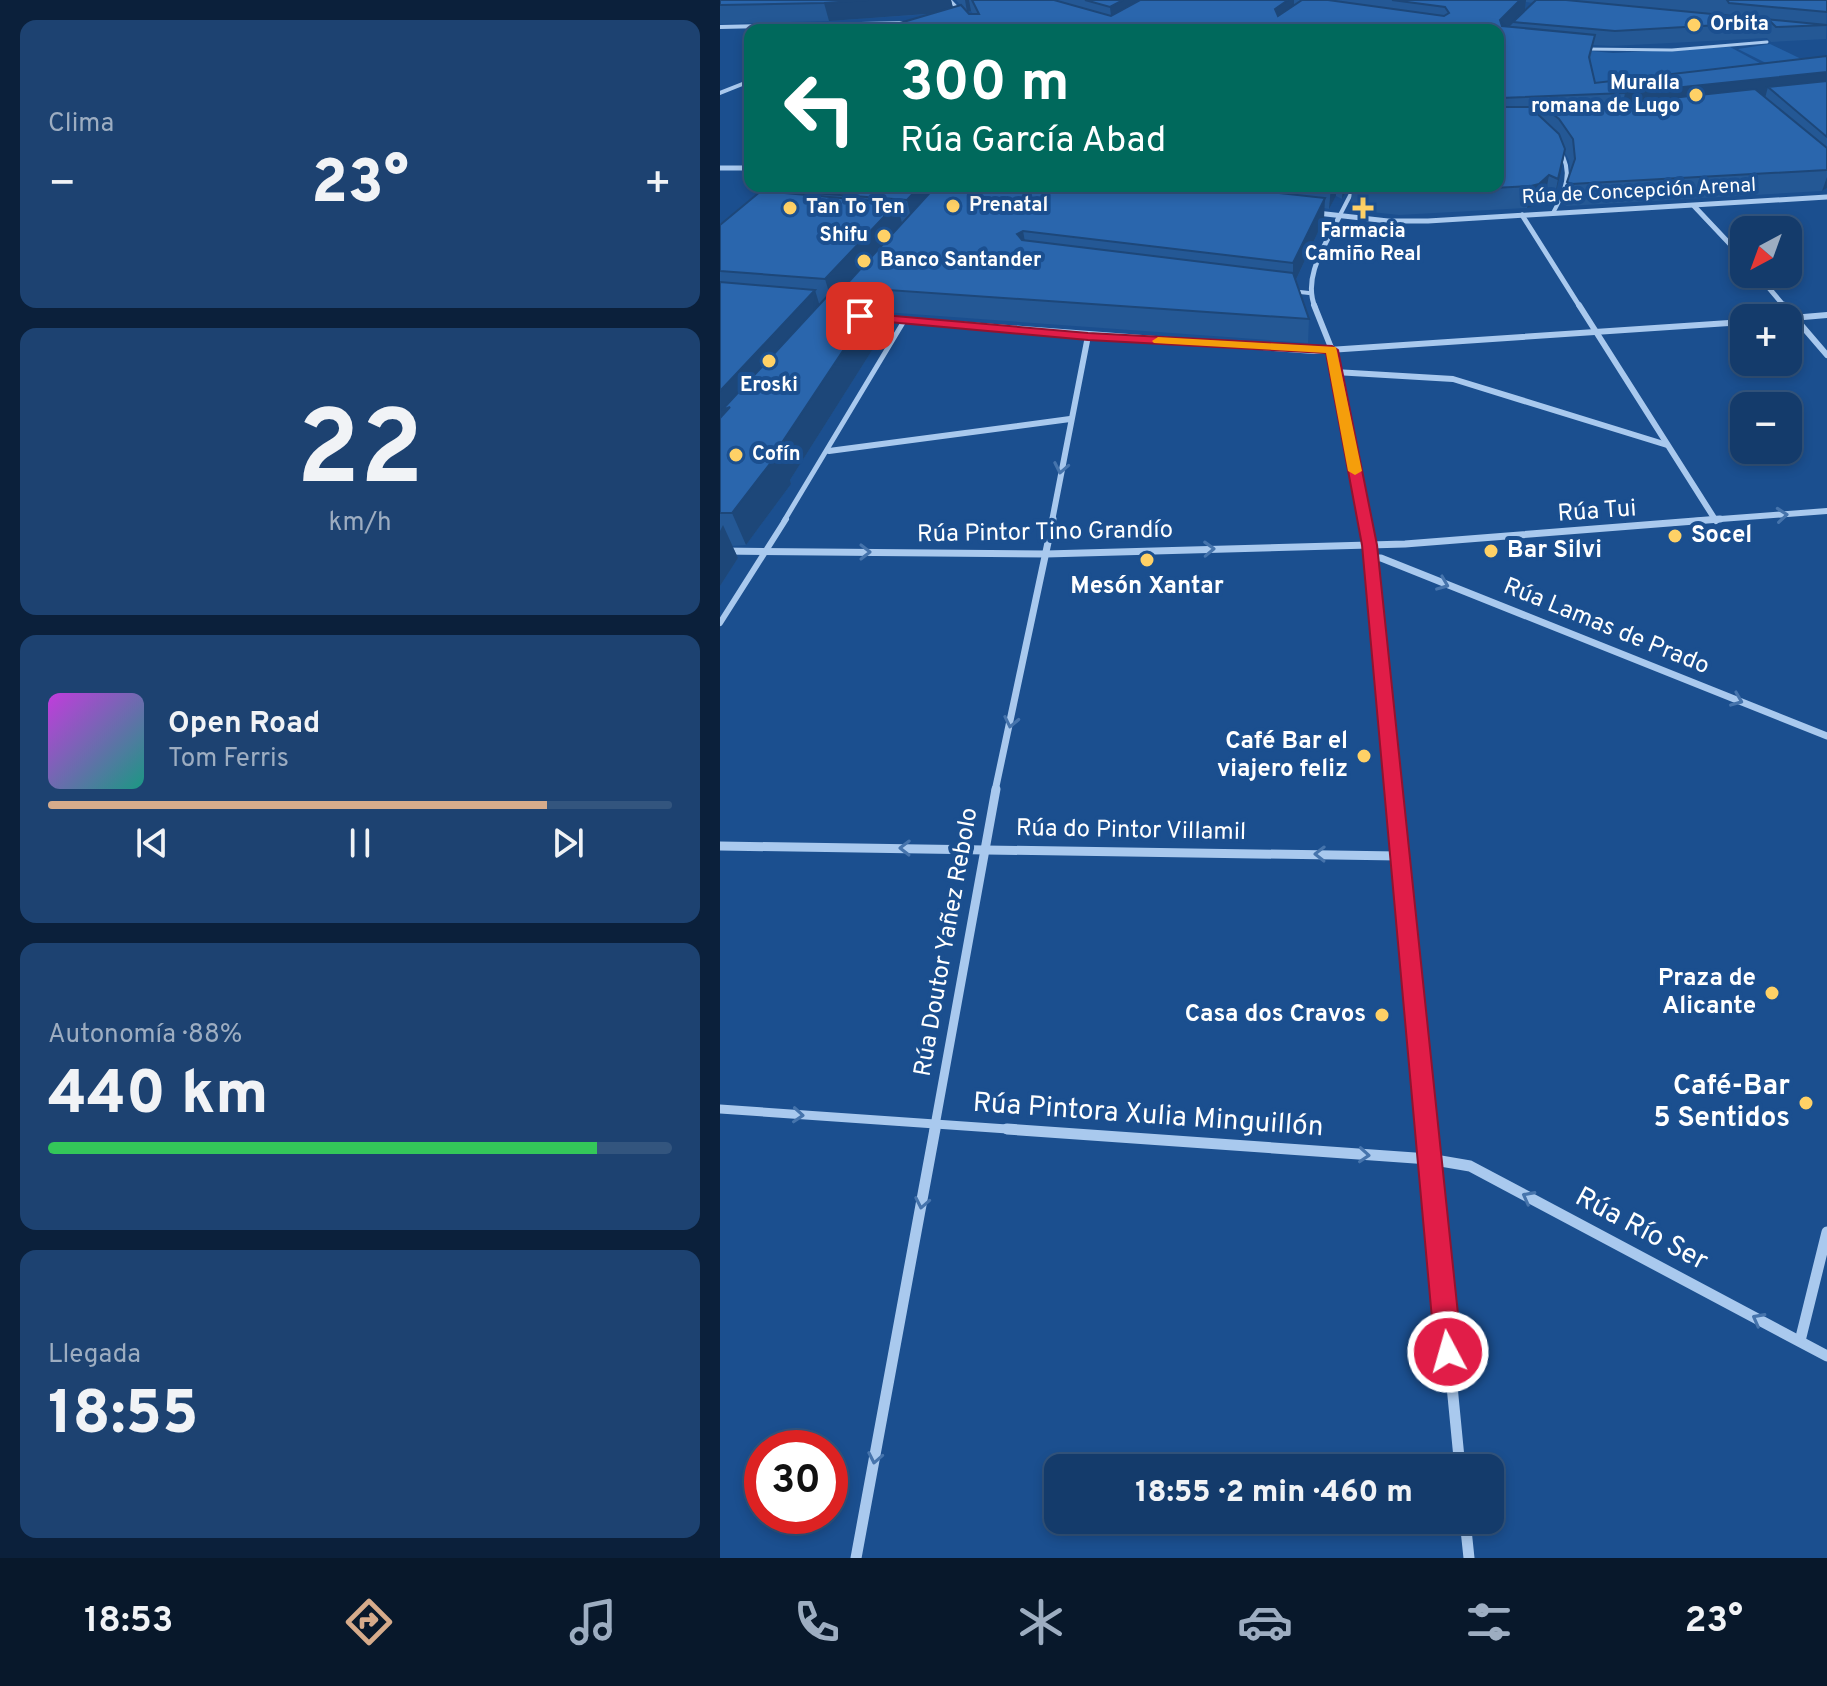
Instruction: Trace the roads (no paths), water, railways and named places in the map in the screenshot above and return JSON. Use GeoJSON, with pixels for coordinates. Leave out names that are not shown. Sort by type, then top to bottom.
{"type":"FeatureCollection","features":[{"type":"Feature","properties":{"kind":"street"},"geometry":{"type":"LineString","coordinates":[[949,0],[971,24]]}},
{"type":"Feature","properties":{"kind":"street"},"geometry":{"type":"LineString","coordinates":[[951,18],[963,16]]}},
{"type":"Feature","properties":{"kind":"street"},"geometry":{"type":"LineString","coordinates":[[720,27],[744,27]]}},
{"type":"Feature","properties":{"kind":"street"},"geometry":{"type":"LineString","coordinates":[[1585,49],[1646,51],[1767,42]]}},
{"type":"Feature","properties":{"kind":"street"},"geometry":{"type":"LineString","coordinates":[[720,93],[744,83]]}},
{"type":"Feature","properties":{"kind":"street"},"geometry":{"type":"LineString","coordinates":[[1553,213],[1567,183],[1568,167],[1555,145]]}},
{"type":"Feature","properties":{"kind":"street"},"geometry":{"type":"LineString","coordinates":[[720,168],[744,168]]}},
{"type":"Feature","properties":{"kind":"street"},"geometry":{"type":"LineString","coordinates":[[1352,192],[1316,264],[1309,293],[1332,350],[1370,545],[1459,1454]]}},
{"type":"Feature","properties":{"kind":"street","name":"Rúa de Concepción Arenal"},"geometry":{"type":"LineString","coordinates":[[1310,212],[1388,221],[1428,221],[1827,197]]}},
{"type":"Feature","properties":{"kind":"street"},"geometry":{"type":"LineString","coordinates":[[1694,206],[1730,244]]}},
{"type":"Feature","properties":{"kind":"street"},"geometry":{"type":"LineString","coordinates":[[1522,215],[1716,521]]}},
{"type":"Feature","properties":{"kind":"street"},"geometry":{"type":"LineString","coordinates":[[1768,288],[1780,304]]}},
{"type":"Feature","properties":{"kind":"street"},"geometry":{"type":"LineString","coordinates":[[1278,289],[1309,293]]}},
{"type":"Feature","properties":{"kind":"street"},"geometry":{"type":"LineString","coordinates":[[1802,317],[1827,315]]}},
{"type":"Feature","properties":{"kind":"street"},"geometry":{"type":"LineString","coordinates":[[860,316],[1088,336],[1332,350],[1730,323]]}},
{"type":"Feature","properties":{"kind":"street"},"geometry":{"type":"LineString","coordinates":[[720,623],[829,451],[904,321]]}},
{"type":"Feature","properties":{"kind":"street"},"geometry":{"type":"LineString","coordinates":[[1802,329],[1827,355]]}},
{"type":"Feature","properties":{"kind":"street","name":"Rúa Doutor Yañez Rebolo"},"geometry":{"type":"LineString","coordinates":[[856,1558],[937,1126],[979,888],[983,849],[1046,554],[1088,336]]}},
{"type":"Feature","properties":{"kind":"street"},"geometry":{"type":"LineString","coordinates":[[1335,372],[1453,379],[1668,446]]}},
{"type":"Feature","properties":{"kind":"street"},"geometry":{"type":"LineString","coordinates":[[829,451],[1070,419]]}},
{"type":"Feature","properties":{"kind":"street","name":"Rúa Tui"},"geometry":{"type":"LineString","coordinates":[[1370,545],[1827,511]]}},
{"type":"Feature","properties":{"kind":"street","name":"Rúa Pintor Tino Grandío"},"geometry":{"type":"LineString","coordinates":[[720,551],[1046,554],[1370,545]]}},
{"type":"Feature","properties":{"kind":"street","name":"Rúa Lamas de Prado"},"geometry":{"type":"LineString","coordinates":[[1370,558],[1381,558],[1827,736]]}},
{"type":"Feature","properties":{"kind":"street","name":"Rúa do Pintor Villamil"},"geometry":{"type":"LineString","coordinates":[[720,846],[1398,856]]}},
{"type":"Feature","properties":{"kind":"street","name":"Rúa Pintora Xulia Minguillón"},"geometry":{"type":"LineString","coordinates":[[720,1109],[1429,1159]]}},
{"type":"Feature","properties":{"kind":"street","name":"Rúa Río Ser"},"geometry":{"type":"LineString","coordinates":[[1429,1159],[1470,1166],[1827,1356]]}},
{"type":"Feature","properties":{"kind":"street"},"geometry":{"type":"LineString","coordinates":[[1800,1341],[1827,1232]]}},
{"type":"Feature","properties":{"kind":"street"},"geometry":{"type":"LineString","coordinates":[[1466,1534],[1469,1558]]}},
{"type":"Feature","properties":{"kind":"place","name":"Orbita"},"geometry":{"type":"Point","coordinates":[1694,25]}},
{"type":"Feature","properties":{"kind":"place","name":"Muralla romana de Lugo"},"geometry":{"type":"Point","coordinates":[1696,95]}},
{"type":"Feature","properties":{"kind":"place","name":"Prenatal"},"geometry":{"type":"Point","coordinates":[953,206]}},
{"type":"Feature","properties":{"kind":"place","name":"Tan To Ten"},"geometry":{"type":"Point","coordinates":[790,208]}},
{"type":"Feature","properties":{"kind":"place","name":"Farmacia Camiño Real"},"geometry":{"type":"Point","coordinates":[1363,208]}},
{"type":"Feature","properties":{"kind":"place","name":"Shifu"},"geometry":{"type":"Point","coordinates":[884,236]}},
{"type":"Feature","properties":{"kind":"place","name":"Banco Santander"},"geometry":{"type":"Point","coordinates":[864,261]}},
{"type":"Feature","properties":{"kind":"place","name":"Eroski"},"geometry":{"type":"Point","coordinates":[769,361]}},
{"type":"Feature","properties":{"kind":"place","name":"Cofín"},"geometry":{"type":"Point","coordinates":[736,455]}},
{"type":"Feature","properties":{"kind":"place","name":"Socel"},"geometry":{"type":"Point","coordinates":[1675,536]}},
{"type":"Feature","properties":{"kind":"place","name":"Bar Silvi"},"geometry":{"type":"Point","coordinates":[1491,551]}},
{"type":"Feature","properties":{"kind":"place","name":"Mesón Xantar"},"geometry":{"type":"Point","coordinates":[1147,560]}},
{"type":"Feature","properties":{"kind":"place","name":"Café Bar el viajero feliz"},"geometry":{"type":"Point","coordinates":[1364,756]}},
{"type":"Feature","properties":{"kind":"place","name":"Praza de Alicante"},"geometry":{"type":"Point","coordinates":[1772,993]}},
{"type":"Feature","properties":{"kind":"place","name":"Casa dos Cravos"},"geometry":{"type":"Point","coordinates":[1382,1015]}},
{"type":"Feature","properties":{"kind":"place","name":"Café-Bar 5 Sentidos"},"geometry":{"type":"Point","coordinates":[1806,1103]}}]}
